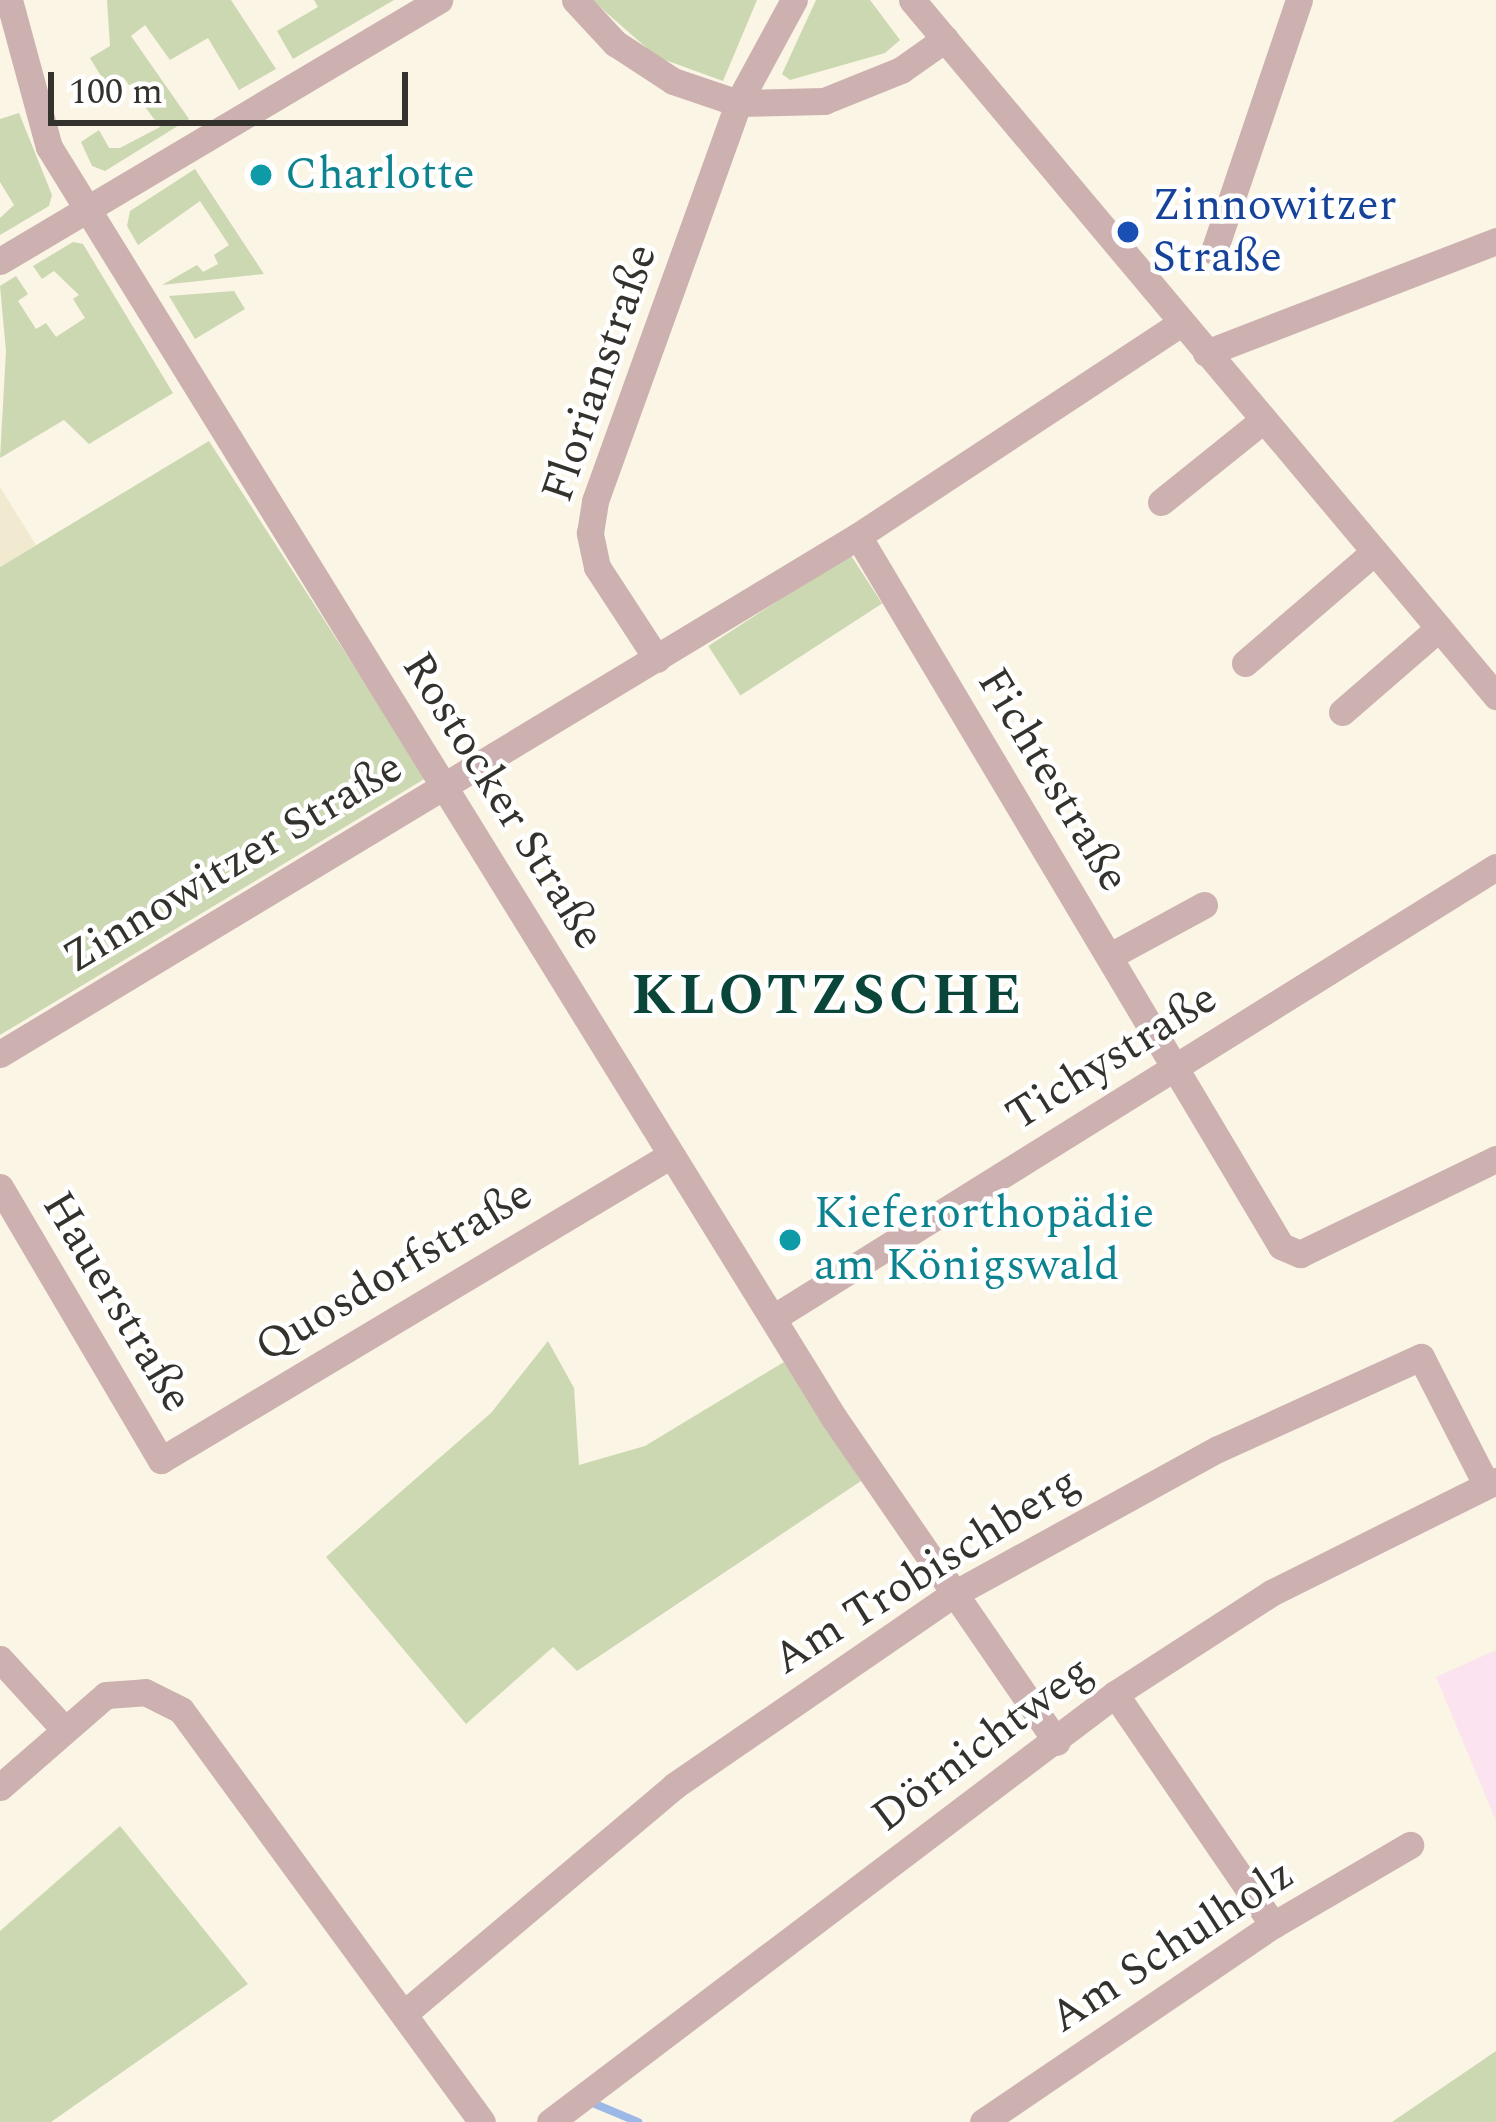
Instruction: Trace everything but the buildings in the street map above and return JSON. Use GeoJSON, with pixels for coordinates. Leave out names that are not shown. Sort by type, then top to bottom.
{"type":"FeatureCollection","features":[{"type":"Feature","properties":{"kind":"street","name":"Rostocker Straße"},"geometry":{"type":"LineString","coordinates":[[9,0],[50,146],[88,210],[773,1318],[952,1595],[1057,1742]]}},
{"type":"Feature","properties":{"kind":"street"},"geometry":{"type":"LineString","coordinates":[[0,261],[439,0]]}},
{"type":"Feature","properties":{"kind":"street"},"geometry":{"type":"LineString","coordinates":[[575,0],[615,43],[673,81],[738,103],[824,101],[901,70],[945,38]]}},
{"type":"Feature","properties":{"kind":"street","name":"Florianstraße"},"geometry":{"type":"LineString","coordinates":[[657,659],[597,568],[590,533],[738,103],[794,0]]}},
{"type":"Feature","properties":{"kind":"street"},"geometry":{"type":"LineString","coordinates":[[912,0],[1496,696]]}},
{"type":"Feature","properties":{"kind":"street"},"geometry":{"type":"LineString","coordinates":[[1214,251],[1299,0]]}},
{"type":"Feature","properties":{"kind":"street"},"geometry":{"type":"LineString","coordinates":[[1206,353],[1496,241]]}},
{"type":"Feature","properties":{"kind":"street","name":"Zinnowitzer Straße"},"geometry":{"type":"LineString","coordinates":[[0,1054],[858,536],[1180,323]]}},
{"type":"Feature","properties":{"kind":"street"},"geometry":{"type":"LineString","coordinates":[[1161,502],[1263,420]]}},
{"type":"Feature","properties":{"kind":"street","name":"Fichtestraße"},"geometry":{"type":"LineString","coordinates":[[858,536],[1281,1246],[1300,1254],[1496,1159]]}},
{"type":"Feature","properties":{"kind":"street"},"geometry":{"type":"LineString","coordinates":[[1244,663],[1374,552]]}},
{"type":"Feature","properties":{"kind":"street"},"geometry":{"type":"LineString","coordinates":[[1342,712],[1439,628]]}},
{"type":"Feature","properties":{"kind":"street","name":"Tichystraße"},"geometry":{"type":"LineString","coordinates":[[773,1318],[1496,867]]}},
{"type":"Feature","properties":{"kind":"street"},"geometry":{"type":"LineString","coordinates":[[1106,950],[1199,897]]}},
{"type":"Feature","properties":{"kind":"street","name":"Quosdorfstraße"},"geometry":{"type":"LineString","coordinates":[[161,1460],[671,1155]]}},
{"type":"Feature","properties":{"kind":"street","name":"Hauerstraße"},"geometry":{"type":"LineString","coordinates":[[0,1187],[161,1460]]}},
{"type":"Feature","properties":{"kind":"street","name":"Am Trobischberg"},"geometry":{"type":"LineString","coordinates":[[406,2012],[674,1786],[952,1595],[1218,1449],[1421,1357],[1491,1483]]}},
{"type":"Feature","properties":{"kind":"street","name":"Dörnichtweg"},"geometry":{"type":"LineString","coordinates":[[550,2122],[1115,1694],[1271,1593],[1491,1483]]}},
{"type":"Feature","properties":{"kind":"street"},"geometry":{"type":"LineString","coordinates":[[0,1659],[63,1728]]}},
{"type":"Feature","properties":{"kind":"street"},"geometry":{"type":"LineString","coordinates":[[0,1787],[106,1695],[146,1693],[181,1710],[482,2122]]}},
{"type":"Feature","properties":{"kind":"street"},"geometry":{"type":"LineString","coordinates":[[1115,1694],[1273,1925]]}},
{"type":"Feature","properties":{"kind":"street","name":"Am Schulholz"},"geometry":{"type":"LineString","coordinates":[[983,2122],[1273,1925],[1410,1845]]}},
{"type":"Feature","properties":{"kind":"shaded area"},"geometry":{"type":"Polygon","coordinates":[[[0,487],[36,545],[0,567],[0,487]]]}},
{"type":"Feature","properties":{"kind":"shaded area"},"geometry":{"type":"Polygon","coordinates":[[[1496,1650],[1496,1821],[1436,1677],[1496,1650]]]}},
{"type":"Feature","properties":{"kind":"green space"},"geometry":{"type":"Polygon","coordinates":[[[107,0],[231,0],[276,69],[239,90],[208,38],[170,60],[145,25],[131,36],[189,119],[105,171],[92,166],[81,142],[99,130],[109,148],[120,148],[160,127],[123,77],[107,86],[90,58],[110,46],[107,0]]]}},
{"type":"Feature","properties":{"kind":"green space"},"geometry":{"type":"Polygon","coordinates":[[[314,0],[394,0],[293,59],[277,31],[318,7],[314,0]]]}},
{"type":"Feature","properties":{"kind":"green space"},"geometry":{"type":"Polygon","coordinates":[[[592,0],[757,0],[723,81],[657,57],[592,0]]]}},
{"type":"Feature","properties":{"kind":"green space"},"geometry":{"type":"Polygon","coordinates":[[[816,0],[870,0],[900,40],[885,53],[790,80],[782,74],[816,0]]]}},
{"type":"Feature","properties":{"kind":"green space"},"geometry":{"type":"Polygon","coordinates":[[[19,113],[52,195],[49,206],[0,235],[0,218],[14,205],[0,182],[0,119],[19,113]]]}},
{"type":"Feature","properties":{"kind":"green space"},"geometry":{"type":"Polygon","coordinates":[[[195,169],[264,274],[162,285],[197,265],[203,272],[218,264],[214,255],[229,245],[200,201],[138,245],[127,226],[130,211],[195,169]]]}},
{"type":"Feature","properties":{"kind":"green space"},"geometry":{"type":"Polygon","coordinates":[[[73,242],[83,244],[173,393],[89,444],[64,420],[0,458],[6,351],[0,286],[16,276],[28,294],[18,301],[36,329],[46,323],[56,337],[85,318],[73,299],[79,295],[54,271],[42,279],[33,266],[73,242]]]}},
{"type":"Feature","properties":{"kind":"green space"},"geometry":{"type":"Polygon","coordinates":[[[234,291],[245,309],[195,339],[169,296],[234,291]]]}},
{"type":"Feature","properties":{"kind":"green space"},"geometry":{"type":"Polygon","coordinates":[[[209,441],[426,778],[0,1035],[0,567],[209,441]]]}},
{"type":"Feature","properties":{"kind":"green space"},"geometry":{"type":"Polygon","coordinates":[[[850,554],[882,603],[740,696],[708,646],[850,554]]]}},
{"type":"Feature","properties":{"kind":"green space"},"geometry":{"type":"Polygon","coordinates":[[[548,1341],[574,1388],[579,1465],[645,1446],[784,1362],[861,1481],[577,1671],[553,1647],[466,1724],[326,1557],[491,1413],[548,1341]]]}},
{"type":"Feature","properties":{"kind":"green space"},"geometry":{"type":"Polygon","coordinates":[[[120,1826],[248,1984],[51,2122],[0,2122],[0,1931],[120,1826]]]}},
{"type":"Feature","properties":{"kind":"green space"},"geometry":{"type":"Polygon","coordinates":[[[1496,2051],[1496,2122],[1392,2122],[1496,2051]]]}},
{"type":"Feature","properties":{"kind":"waterway"},"geometry":{"type":"LineString","coordinates":[[595,2104],[638,2122]]}},
{"type":"Feature","properties":{"kind":"place","name":"Charlotte"},"geometry":{"type":"Point","coordinates":[261,175]}},
{"type":"Feature","properties":{"kind":"place","name":"Zinnowitzer Straße"},"geometry":{"type":"Point","coordinates":[1128,232]}},
{"type":"Feature","properties":{"kind":"place","name":"Kieferorthopädie am Königswald"},"geometry":{"type":"Point","coordinates":[790,1240]}},
{"type":"Feature","properties":{"kind":"district","name":"KLOTZSCHE"},"geometry":{"type":"Point","coordinates":[828,997]}}]}
